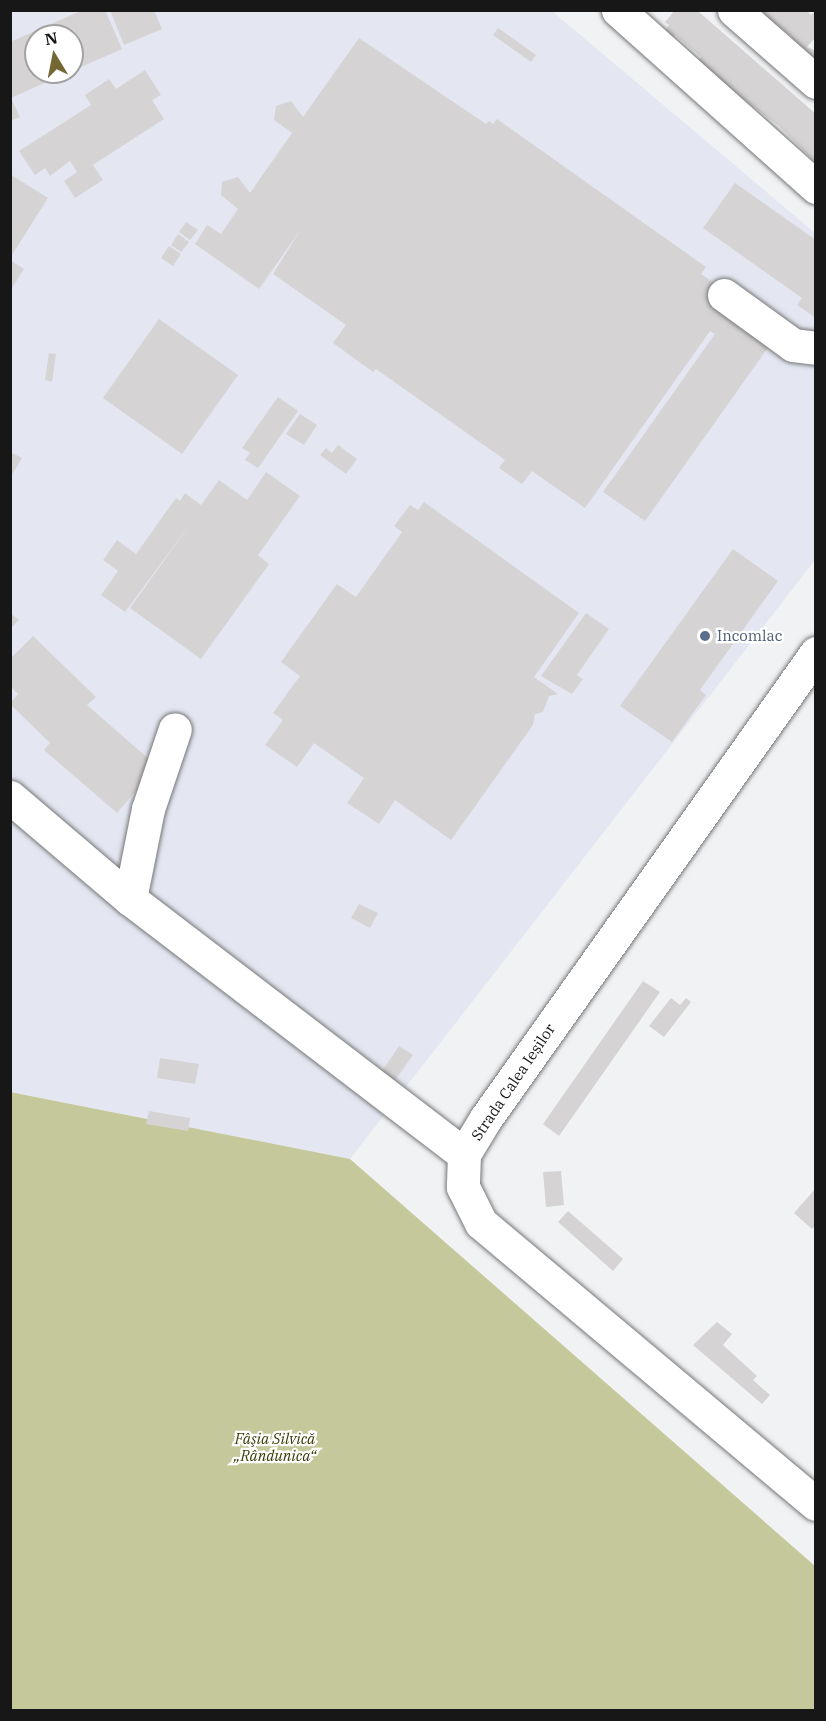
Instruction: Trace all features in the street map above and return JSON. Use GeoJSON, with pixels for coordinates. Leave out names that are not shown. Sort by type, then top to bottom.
{"type":"FeatureCollection","features":[{"type":"Feature","properties":{"kind":"street"},"geometry":{"type":"LineString","coordinates":[[734,10],[816,82]]}},
{"type":"Feature","properties":{"kind":"street"},"geometry":{"type":"LineString","coordinates":[[637,16],[816,187]]}},
{"type":"Feature","properties":{"kind":"street"},"geometry":{"type":"LineString","coordinates":[[724,295],[793,345],[816,348]]}},
{"type":"Feature","properties":{"kind":"street","name":"Strada Calea Ieșilor"},"geometry":{"type":"LineString","coordinates":[[816,654],[492,1109],[464,1154],[463,1187],[481,1223],[816,1504]]}},
{"type":"Feature","properties":{"kind":"street"},"geometry":{"type":"LineString","coordinates":[[130,899],[148,809],[174,729]]}},
{"type":"Feature","properties":{"kind":"street"},"geometry":{"type":"LineString","coordinates":[[10,797],[130,899],[464,1154]]}},
{"type":"Feature","properties":{"kind":"shaded area","name":"Incomlac"},"geometry":{"type":"Polygon","coordinates":[[[10,11],[552,11],[815,233],[815,560],[350,1159],[11,1092],[10,11]]]}},
{"type":"Feature","properties":{"kind":"green space","name":"Fâşia Silvică „Rândunica“"},"geometry":{"type":"Polygon","coordinates":[[[10,1092],[350,1159],[815,1566],[815,1710],[11,1710],[10,1092]]]}},
{"type":"Feature","properties":{"kind":"building"},"geometry":{"type":"Polygon","coordinates":[[[83,10],[105,10],[122,49],[84,66],[84,24],[51,24],[83,10]]]}},
{"type":"Feature","properties":{"kind":"building"},"geometry":{"type":"Polygon","coordinates":[[[110,10],[154,10],[162,29],[124,45],[110,10]]]}},
{"type":"Feature","properties":{"kind":"building"},"geometry":{"type":"Polygon","coordinates":[[[675,10],[699,12],[816,114],[816,163],[779,126],[695,63],[701,57],[675,35],[672,39],[664,32],[669,25],[665,22],[675,10]]]}},
{"type":"Feature","properties":{"kind":"building"},"geometry":{"type":"Polygon","coordinates":[[[735,10],[806,10],[811,15],[816,10],[816,37],[807,47],[816,51],[816,85],[777,54],[792,37],[782,29],[780,31],[735,10]]]}},
{"type":"Feature","properties":{"kind":"building"},"geometry":{"type":"Polygon","coordinates":[[[498,28],[536,55],[531,62],[493,35],[498,28]]]}},
{"type":"Feature","properties":{"kind":"building"},"geometry":{"type":"Polygon","coordinates":[[[24,36],[24,84],[42,84],[11,98],[20,117],[10,121],[10,42],[24,36]]]}},
{"type":"Feature","properties":{"kind":"building"},"geometry":{"type":"Polygon","coordinates":[[[359,38],[486,124],[489,121],[493,124],[497,119],[706,267],[701,274],[741,302],[772,342],[645,521],[603,492],[715,334],[710,331],[585,508],[532,471],[522,484],[499,468],[505,460],[376,369],[373,372],[333,343],[346,325],[273,274],[301,229],[259,289],[195,244],[207,225],[221,234],[238,209],[221,195],[222,182],[238,177],[250,193],[292,133],[274,120],[276,106],[291,101],[303,117],[359,38]]]}},
{"type":"Feature","properties":{"kind":"building"},"geometry":{"type":"Polygon","coordinates":[[[145,70],[161,95],[152,100],[164,119],[93,165],[103,180],[75,198],[64,181],[77,172],[70,161],[50,176],[45,168],[35,175],[19,151],[91,105],[85,95],[109,79],[116,89],[145,70]]]}},
{"type":"Feature","properties":{"kind":"building"},"geometry":{"type":"Polygon","coordinates":[[[10,174],[48,198],[10,258],[10,174]]]}},
{"type":"Feature","properties":{"kind":"building"},"geometry":{"type":"Polygon","coordinates":[[[735,183],[816,240],[816,318],[797,305],[802,298],[703,228],[735,183]]]}},
{"type":"Feature","properties":{"kind":"building"},"geometry":{"type":"Polygon","coordinates":[[[186,222],[198,230],[190,240],[179,232],[186,222]]]}},
{"type":"Feature","properties":{"kind":"building"},"geometry":{"type":"Polygon","coordinates":[[[178,234],[189,242],[181,252],[171,245],[178,234]]]}},
{"type":"Feature","properties":{"kind":"building"},"geometry":{"type":"Polygon","coordinates":[[[169,246],[181,254],[173,266],[161,258],[169,246]]]}},
{"type":"Feature","properties":{"kind":"building"},"geometry":{"type":"Polygon","coordinates":[[[10,260],[24,269],[10,291],[10,260]]]}},
{"type":"Feature","properties":{"kind":"building"},"geometry":{"type":"Polygon","coordinates":[[[159,319],[238,375],[182,454],[103,398],[159,319]]]}},
{"type":"Feature","properties":{"kind":"building"},"geometry":{"type":"Polygon","coordinates":[[[49,353],[56,354],[52,382],[45,380],[49,353]]]}},
{"type":"Feature","properties":{"kind":"building"},"geometry":{"type":"Polygon","coordinates":[[[278,397],[298,411],[258,468],[245,460],[250,453],[242,448],[278,397]]]}},
{"type":"Feature","properties":{"kind":"building"},"geometry":{"type":"Polygon","coordinates":[[[300,414],[317,425],[304,445],[286,434],[300,414]]]}},
{"type":"Feature","properties":{"kind":"building"},"geometry":{"type":"Polygon","coordinates":[[[338,445],[357,459],[346,474],[320,455],[326,448],[332,453],[338,445]]]}},
{"type":"Feature","properties":{"kind":"building"},"geometry":{"type":"Polygon","coordinates":[[[10,452],[22,458],[10,478],[10,452]]]}},
{"type":"Feature","properties":{"kind":"building"},"geometry":{"type":"Polygon","coordinates":[[[266,472],[300,496],[258,555],[269,564],[201,659],[130,608],[196,516],[125,612],[101,595],[118,571],[103,560],[117,540],[136,554],[176,498],[180,501],[185,493],[201,505],[219,480],[247,500],[266,472]]]}},
{"type":"Feature","properties":{"kind":"building"},"geometry":{"type":"Polygon","coordinates":[[[424,502],[579,613],[534,677],[558,694],[549,696],[543,712],[535,714],[533,725],[451,840],[395,800],[379,824],[347,803],[364,778],[314,743],[297,767],[265,745],[283,720],[273,713],[300,676],[281,662],[337,584],[356,597],[402,532],[394,526],[410,505],[418,510],[424,502]]]}},
{"type":"Feature","properties":{"kind":"building","name":"Incomlac"},"geometry":{"type":"Polygon","coordinates":[[[733,549],[778,581],[700,690],[706,695],[672,742],[620,706],[733,549]]]}},
{"type":"Feature","properties":{"kind":"building"},"geometry":{"type":"Polygon","coordinates":[[[10,613],[19,620],[10,629],[10,613]]]}},
{"type":"Feature","properties":{"kind":"building"},"geometry":{"type":"Polygon","coordinates":[[[586,613],[609,629],[577,675],[583,679],[572,694],[541,676],[586,613]]]}},
{"type":"Feature","properties":{"kind":"building"},"geometry":{"type":"Polygon","coordinates":[[[33,636],[96,697],[87,705],[157,766],[117,813],[44,750],[50,743],[10,704],[18,694],[10,686],[10,659],[33,636]]]}},
{"type":"Feature","properties":{"kind":"building"},"geometry":{"type":"Polygon","coordinates":[[[359,904],[378,913],[370,928],[351,918],[359,904]]]}},
{"type":"Feature","properties":{"kind":"building"},"geometry":{"type":"Polygon","coordinates":[[[643,981],[660,992],[559,1136],[543,1124],[643,981]]]}},
{"type":"Feature","properties":{"kind":"building"},"geometry":{"type":"Polygon","coordinates":[[[671,998],[680,1005],[686,998],[691,1002],[664,1037],[649,1026],[671,998]]]}},
{"type":"Feature","properties":{"kind":"building"},"geometry":{"type":"Polygon","coordinates":[[[399,1046],[413,1055],[391,1086],[378,1077],[399,1046]]]}},
{"type":"Feature","properties":{"kind":"building"},"geometry":{"type":"Polygon","coordinates":[[[160,1058],[199,1064],[195,1084],[157,1078],[160,1058]]]}},
{"type":"Feature","properties":{"kind":"building"},"geometry":{"type":"Polygon","coordinates":[[[149,1111],[190,1118],[188,1131],[146,1124],[149,1111]]]}},
{"type":"Feature","properties":{"kind":"building"},"geometry":{"type":"Polygon","coordinates":[[[561,1171],[564,1205],[546,1207],[543,1172],[561,1171]]]}},
{"type":"Feature","properties":{"kind":"building"},"geometry":{"type":"Polygon","coordinates":[[[816,1188],[816,1225],[812,1229],[794,1213],[816,1188]]]}},
{"type":"Feature","properties":{"kind":"building"},"geometry":{"type":"Polygon","coordinates":[[[568,1211],[623,1259],[613,1271],[558,1222],[568,1211]]]}},
{"type":"Feature","properties":{"kind":"building"},"geometry":{"type":"Polygon","coordinates":[[[717,1322],[732,1334],[723,1345],[757,1376],[753,1380],[770,1395],[762,1404],[693,1345],[717,1322]]]}},
{"type":"Feature","properties":{"kind":"place","name":"Incomlac"},"geometry":{"type":"Point","coordinates":[705,636]}}]}
